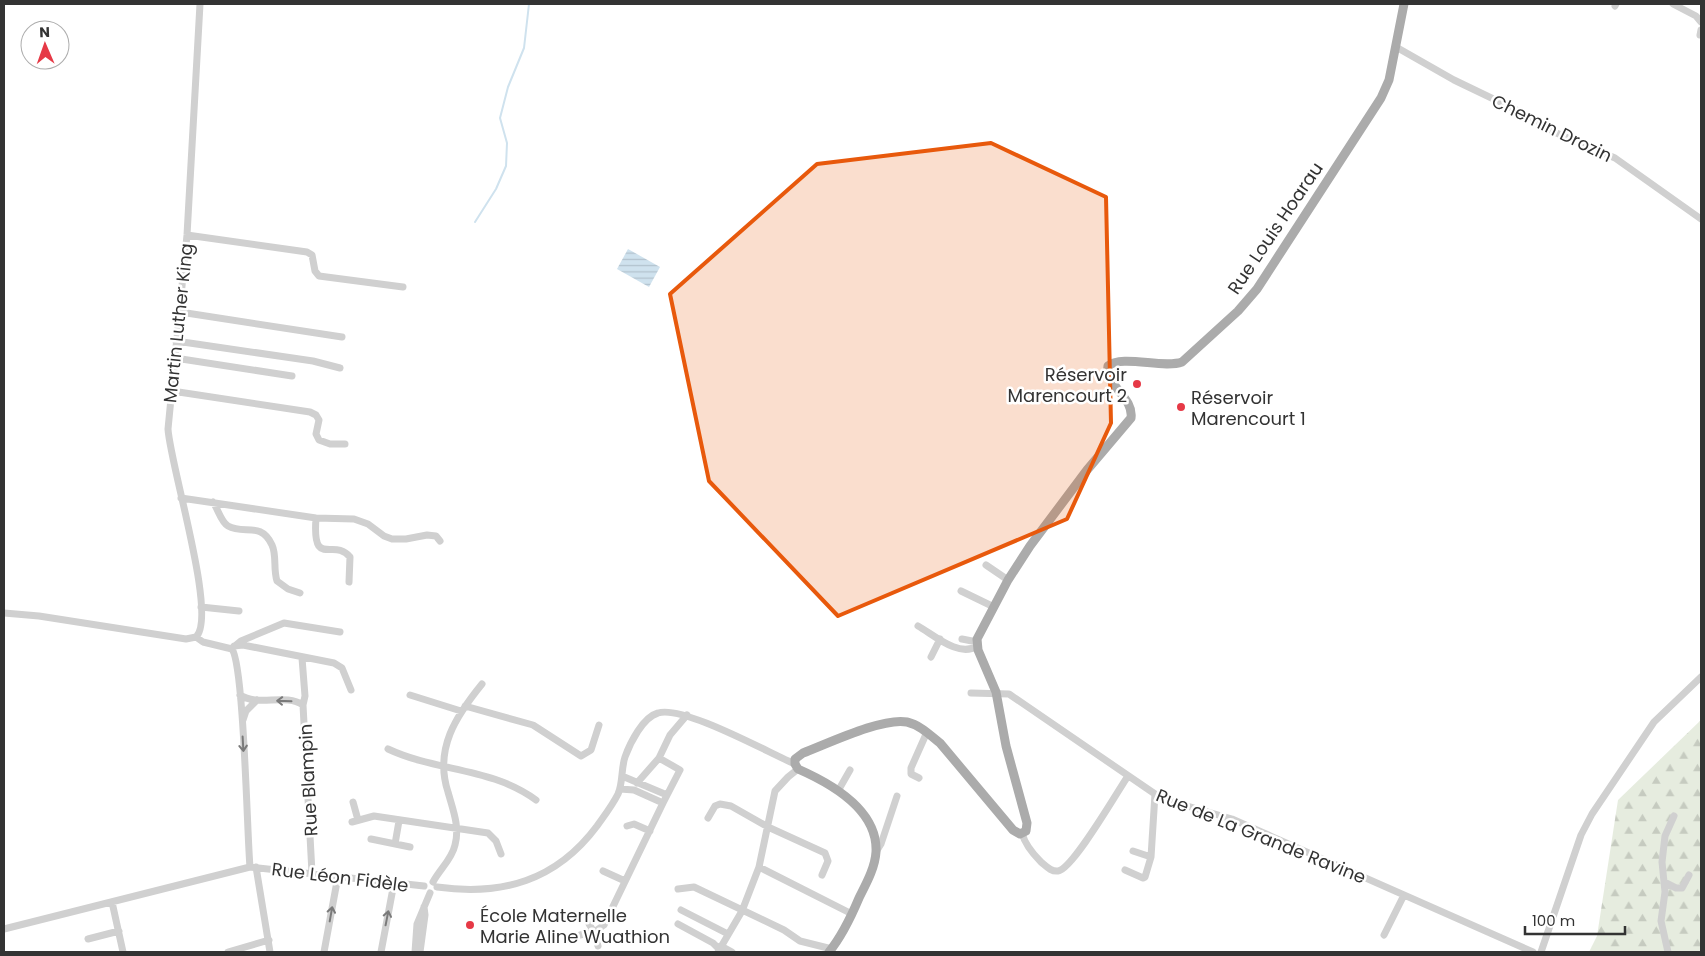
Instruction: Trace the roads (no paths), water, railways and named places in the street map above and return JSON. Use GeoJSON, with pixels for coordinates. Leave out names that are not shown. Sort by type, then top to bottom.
{"type":"FeatureCollection","features":[{"type":"Feature","properties":{"kind":"main road","name":"Rue Louis Hoarau"},"geometry":{"type":"LineString","coordinates":[[977,644],[1008,580],[1057,509],[1130,418],[1129,405],[1108,375],[1108,366],[1117,362],[1171,364],[1182,362],[1248,300],[1257,289],[1382,98],[1389,80],[1404,4]]}},
{"type":"Feature","properties":{"kind":"main road"},"geometry":{"type":"LineString","coordinates":[[831,951],[852,914],[872,871],[876,852],[875,840],[859,810],[838,791],[796,767],[796,757],[891,722],[911,723],[927,732],[946,751],[1013,830],[1022,834],[1027,828],[1006,746],[996,692],[977,644]]}},
{"type":"Feature","properties":{"kind":"street","name":"Martin Luther King"},"geometry":{"type":"LineString","coordinates":[[196,637],[201,631],[201,607],[196,564],[169,441],[186,235],[200,4]]}},
{"type":"Feature","properties":{"kind":"street"},"geometry":{"type":"LineString","coordinates":[[1673,4],[1696,16],[1701,22]]}},
{"type":"Feature","properties":{"kind":"street","name":"Chemin Drozin"},"geometry":{"type":"LineString","coordinates":[[1396,48],[1454,80],[1531,117],[1554,132],[1614,158],[1701,219]]}},
{"type":"Feature","properties":{"kind":"street"},"geometry":{"type":"LineString","coordinates":[[186,235],[307,252],[312,254],[315,271],[319,276],[403,287]]}},
{"type":"Feature","properties":{"kind":"street"},"geometry":{"type":"LineString","coordinates":[[180,312],[342,337]]}},
{"type":"Feature","properties":{"kind":"street"},"geometry":{"type":"LineString","coordinates":[[176,341],[313,361],[340,368]]}},
{"type":"Feature","properties":{"kind":"street"},"geometry":{"type":"LineString","coordinates":[[175,358],[292,376]]}},
{"type":"Feature","properties":{"kind":"street"},"geometry":{"type":"LineString","coordinates":[[172,391],[310,412],[318,418],[316,434],[319,440],[330,444],[345,444]]}},
{"type":"Feature","properties":{"kind":"street"},"geometry":{"type":"LineString","coordinates":[[181,498],[316,518],[354,519],[368,524],[384,536],[392,539],[399,540],[427,535],[436,536],[440,541]]}},
{"type":"Feature","properties":{"kind":"street"},"geometry":{"type":"LineString","coordinates":[[213,502],[226,524],[234,528],[254,529],[268,539],[274,552],[277,581],[288,590],[300,593]]}},
{"type":"Feature","properties":{"kind":"street"},"geometry":{"type":"LineString","coordinates":[[316,518],[315,537],[317,544],[324,549],[347,553],[350,557],[349,582]]}},
{"type":"Feature","properties":{"kind":"street"},"geometry":{"type":"LineString","coordinates":[[986,565],[1008,580]]}},
{"type":"Feature","properties":{"kind":"street"},"geometry":{"type":"LineString","coordinates":[[961,591],[994,607]]}},
{"type":"Feature","properties":{"kind":"street"},"geometry":{"type":"LineString","coordinates":[[201,607],[239,611]]}},
{"type":"Feature","properties":{"kind":"street"},"geometry":{"type":"LineString","coordinates":[[4,613],[39,616],[186,639],[196,637],[203,642],[233,647],[243,645],[340,666],[351,690]]}},
{"type":"Feature","properties":{"kind":"street"},"geometry":{"type":"LineString","coordinates":[[233,647],[241,640],[284,623],[340,632]]}},
{"type":"Feature","properties":{"kind":"street"},"geometry":{"type":"LineString","coordinates":[[918,626],[964,651],[977,644]]}},
{"type":"Feature","properties":{"kind":"street"},"geometry":{"type":"LineString","coordinates":[[932,646],[939,638]]}},
{"type":"Feature","properties":{"kind":"street"},"geometry":{"type":"LineString","coordinates":[[931,656],[939,638]]}},
{"type":"Feature","properties":{"kind":"street"},"geometry":{"type":"LineString","coordinates":[[962,638],[977,644]]}},
{"type":"Feature","properties":{"kind":"street"},"geometry":{"type":"LineString","coordinates":[[233,647],[236,657],[240,696],[253,867],[270,952]]}},
{"type":"Feature","properties":{"kind":"street"},"geometry":{"type":"LineString","coordinates":[[302,658],[305,696],[303,705]]}},
{"type":"Feature","properties":{"kind":"street"},"geometry":{"type":"LineString","coordinates":[[1541,952],[1581,835],[1592,814],[1654,722],[1701,677]]}},
{"type":"Feature","properties":{"kind":"street"},"geometry":{"type":"LineString","coordinates":[[415,952],[417,924],[430,893],[434,892],[435,884],[454,850],[457,829],[444,766],[449,735],[463,709],[482,684]]}},
{"type":"Feature","properties":{"kind":"street"},"geometry":{"type":"LineString","coordinates":[[971,693],[996,692]]}},
{"type":"Feature","properties":{"kind":"street","name":"Rue de La Grande Ravine"},"geometry":{"type":"LineString","coordinates":[[996,692],[1009,694],[1154,794],[1170,801],[1232,820],[1533,952]]}},
{"type":"Feature","properties":{"kind":"street"},"geometry":{"type":"LineString","coordinates":[[410,695],[533,725],[581,756],[591,750],[599,725]]}},
{"type":"Feature","properties":{"kind":"street","name":"Rue Blampin"},"geometry":{"type":"LineString","coordinates":[[240,696],[257,700],[293,701],[303,705],[312,873]]}},
{"type":"Feature","properties":{"kind":"street"},"geometry":{"type":"LineString","coordinates":[[242,724],[246,711],[257,700]]}},
{"type":"Feature","properties":{"kind":"street"},"geometry":{"type":"LineString","coordinates":[[430,893],[426,891],[424,886],[428,881],[435,884],[494,889],[514,886],[558,865],[590,836],[614,802],[620,789],[625,758],[638,732],[649,718],[658,713],[665,712],[687,715],[796,767],[775,791],[759,867],[742,911],[719,949]]}},
{"type":"Feature","properties":{"kind":"street"},"geometry":{"type":"LineString","coordinates":[[637,783],[659,758],[670,735],[687,715]]}},
{"type":"Feature","properties":{"kind":"street"},"geometry":{"type":"LineString","coordinates":[[920,778],[911,774],[911,768],[927,732]]}},
{"type":"Feature","properties":{"kind":"street"},"geometry":{"type":"LineString","coordinates":[[388,749],[410,758],[506,782],[536,800]]}},
{"type":"Feature","properties":{"kind":"street"},"geometry":{"type":"LineString","coordinates":[[580,935],[594,932],[607,921],[680,770],[659,758]]}},
{"type":"Feature","properties":{"kind":"street"},"geometry":{"type":"LineString","coordinates":[[838,791],[850,770]]}},
{"type":"Feature","properties":{"kind":"street"},"geometry":{"type":"LineString","coordinates":[[622,776],[667,795]]}},
{"type":"Feature","properties":{"kind":"street"},"geometry":{"type":"LineString","coordinates":[[1022,834],[1025,844],[1048,868],[1058,871],[1063,869],[1079,852],[1128,776]]}},
{"type":"Feature","properties":{"kind":"street"},"geometry":{"type":"LineString","coordinates":[[620,789],[634,790],[663,803]]}},
{"type":"Feature","properties":{"kind":"street"},"geometry":{"type":"LineString","coordinates":[[1125,870],[1144,878],[1151,857],[1154,794]]}},
{"type":"Feature","properties":{"kind":"street"},"geometry":{"type":"LineString","coordinates":[[876,852],[881,844],[897,796]]}},
{"type":"Feature","properties":{"kind":"street"},"geometry":{"type":"LineString","coordinates":[[353,802],[355,821],[374,816],[492,835],[500,847],[501,854]]}},
{"type":"Feature","properties":{"kind":"street"},"geometry":{"type":"LineString","coordinates":[[708,818],[715,806],[726,804],[827,855],[828,861],[822,876]]}},
{"type":"Feature","properties":{"kind":"street"},"geometry":{"type":"LineString","coordinates":[[1668,952],[1661,921],[1666,892],[1662,862],[1665,836],[1674,816]]}},
{"type":"Feature","properties":{"kind":"street"},"geometry":{"type":"LineString","coordinates":[[395,844],[399,821]]}},
{"type":"Feature","properties":{"kind":"street"},"geometry":{"type":"LineString","coordinates":[[627,826],[634,824],[650,831]]}},
{"type":"Feature","properties":{"kind":"street"},"geometry":{"type":"LineString","coordinates":[[371,839],[410,847]]}},
{"type":"Feature","properties":{"kind":"street"},"geometry":{"type":"LineString","coordinates":[[1133,851],[1151,857]]}},
{"type":"Feature","properties":{"kind":"street"},"geometry":{"type":"LineString","coordinates":[[4,930],[253,867]]}},
{"type":"Feature","properties":{"kind":"street","name":"Rue Léon Fidèle"},"geometry":{"type":"LineString","coordinates":[[253,867],[424,886]]}},
{"type":"Feature","properties":{"kind":"street"},"geometry":{"type":"LineString","coordinates":[[759,867],[852,914]]}},
{"type":"Feature","properties":{"kind":"street"},"geometry":{"type":"LineString","coordinates":[[603,871],[625,881]]}},
{"type":"Feature","properties":{"kind":"street"},"geometry":{"type":"LineString","coordinates":[[1664,882],[1676,888],[1682,888],[1689,875]]}},
{"type":"Feature","properties":{"kind":"street"},"geometry":{"type":"LineString","coordinates":[[324,952],[338,876]]}},
{"type":"Feature","properties":{"kind":"street"},"geometry":{"type":"LineString","coordinates":[[381,952],[394,883]]}},
{"type":"Feature","properties":{"kind":"street"},"geometry":{"type":"LineString","coordinates":[[678,889],[694,887],[784,930],[800,941],[831,951]]}},
{"type":"Feature","properties":{"kind":"street"},"geometry":{"type":"LineString","coordinates":[[1384,935],[1404,895]]}},
{"type":"Feature","properties":{"kind":"street"},"geometry":{"type":"LineString","coordinates":[[112,902],[123,952]]}},
{"type":"Feature","properties":{"kind":"street"},"geometry":{"type":"LineString","coordinates":[[420,952],[425,916],[424,907]]}},
{"type":"Feature","properties":{"kind":"street"},"geometry":{"type":"LineString","coordinates":[[681,910],[728,934]]}},
{"type":"Feature","properties":{"kind":"street"},"geometry":{"type":"LineString","coordinates":[[589,924],[594,932],[598,946]]}},
{"type":"Feature","properties":{"kind":"street"},"geometry":{"type":"LineString","coordinates":[[678,924],[713,943],[719,949],[732,952]]}},
{"type":"Feature","properties":{"kind":"street"},"geometry":{"type":"LineString","coordinates":[[88,939],[119,931]]}},
{"type":"Feature","properties":{"kind":"street"},"geometry":{"type":"LineString","coordinates":[[228,952],[268,940]]}},
{"type":"Feature","properties":{"kind":"water"},"geometry":{"type":"Polygon","coordinates":[[[628,249],[660,267],[649,287],[617,269],[628,249]]]}},
{"type":"Feature","properties":{"kind":"waterway"},"geometry":{"type":"LineString","coordinates":[[475,222],[496,189],[506,166],[507,143],[500,118],[508,87],[524,48],[529,4]]}},
{"type":"Feature","properties":{"kind":"place","name":"Réservoir Marencourt 2"},"geometry":{"type":"Point","coordinates":[1137,384]}},
{"type":"Feature","properties":{"kind":"place","name":"Réservoir Marencourt 1"},"geometry":{"type":"Point","coordinates":[1181,407]}},
{"type":"Feature","properties":{"kind":"place","name":"École Maternelle Marie Aline Wuathion"},"geometry":{"type":"Point","coordinates":[470,925]}}]}
